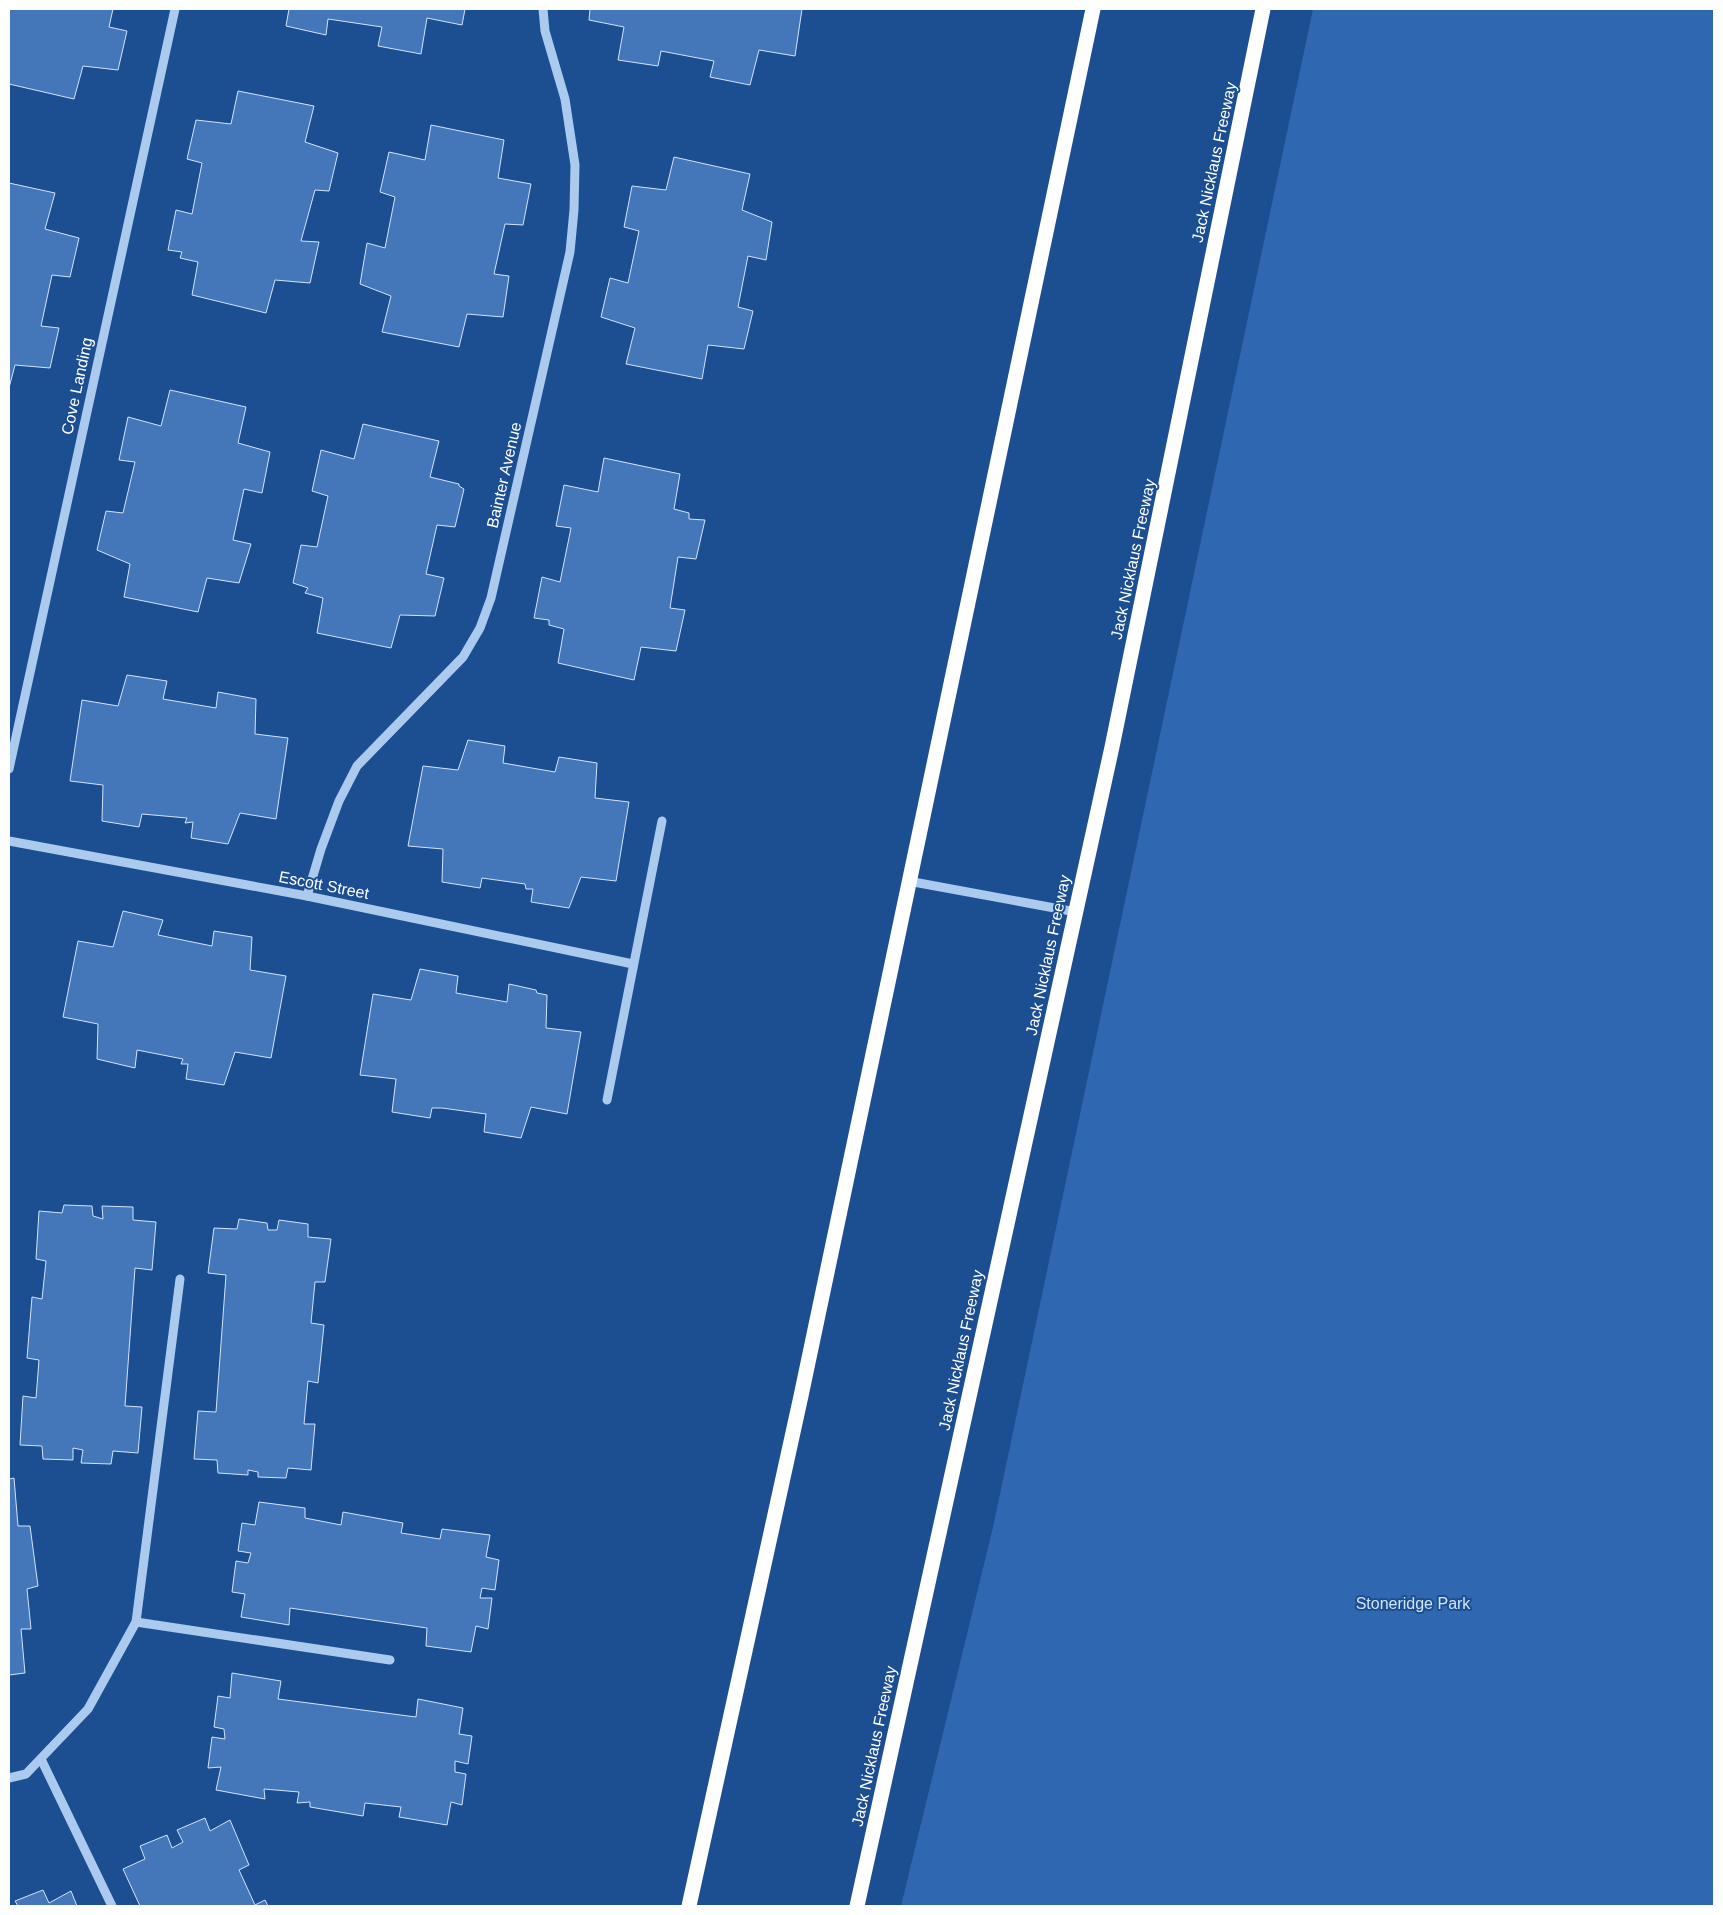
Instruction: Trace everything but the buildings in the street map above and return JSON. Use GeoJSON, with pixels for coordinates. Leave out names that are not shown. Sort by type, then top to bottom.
{"type":"FeatureCollection","features":[{"type":"Feature","properties":{"kind":"highway"},"geometry":{"type":"LineString","coordinates":[[689,1906],[801,1396],[1093,9]]}},
{"type":"Feature","properties":{"kind":"highway","name":"Jack Nicklaus Freeway"},"geometry":{"type":"LineString","coordinates":[[857,1906],[1114,737],[1263,9]]}},
{"type":"Feature","properties":{"kind":"street","name":"Cove Landing"},"geometry":{"type":"LineString","coordinates":[[9,769],[175,9]]}},
{"type":"Feature","properties":{"kind":"street","name":"Bainter Avenue"},"geometry":{"type":"LineString","coordinates":[[307,896],[321,849],[339,801],[357,766],[463,656],[480,628],[491,598],[570,252],[574,210],[574,165],[566,99],[545,31],[542,9]]}},
{"type":"Feature","properties":{"kind":"street"},"geometry":{"type":"LineString","coordinates":[[607,1100],[632,964],[662,821]]}},
{"type":"Feature","properties":{"kind":"street","name":"Escott Street"},"geometry":{"type":"LineString","coordinates":[[9,841],[307,896],[632,964]]}},
{"type":"Feature","properties":{"kind":"street"},"geometry":{"type":"LineString","coordinates":[[908,881],[1076,912]]}},
{"type":"Feature","properties":{"kind":"street"},"geometry":{"type":"LineString","coordinates":[[9,1778],[26,1774],[88,1709],[136,1622],[180,1279]]}},
{"type":"Feature","properties":{"kind":"street"},"geometry":{"type":"LineString","coordinates":[[136,1622],[390,1660]]}},
{"type":"Feature","properties":{"kind":"street"},"geometry":{"type":"LineString","coordinates":[[40,1759],[112,1906]]}},
{"type":"Feature","properties":{"kind":"green space","name":"Stoneridge Park"},"geometry":{"type":"Polygon","coordinates":[[[1313,9],[1714,9],[1714,1906],[901,1906],[993,1527],[1313,9]]]}}]}
